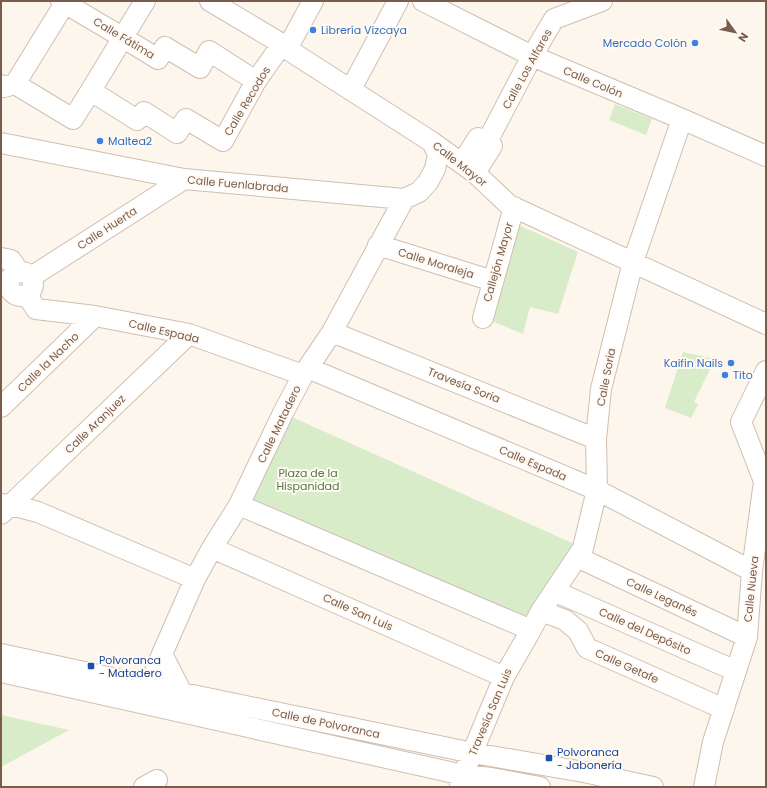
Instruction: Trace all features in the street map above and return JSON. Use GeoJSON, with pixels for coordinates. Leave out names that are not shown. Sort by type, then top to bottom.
{"type":"FeatureCollection","features":[{"type":"Feature","properties":{"kind":"street"},"geometry":{"type":"LineString","coordinates":[[63,2],[8,84],[73,119],[91,92],[122,37],[145,1]]}},
{"type":"Feature","properties":{"kind":"street","name":"Calle Mayor"},"geometry":{"type":"LineString","coordinates":[[210,1],[351,89],[432,142],[468,168],[509,205],[766,324]]}},
{"type":"Feature","properties":{"kind":"street","name":"Calle Recodos"},"geometry":{"type":"LineString","coordinates":[[91,92],[137,120],[144,112],[177,133],[186,119],[223,141],[256,81],[284,47],[313,1]]}},
{"type":"Feature","properties":{"kind":"street"},"geometry":{"type":"LineString","coordinates":[[351,89],[398,1]]}},
{"type":"Feature","properties":{"kind":"street","name":"Calle Colón"},"geometry":{"type":"LineString","coordinates":[[423,1],[532,56],[766,156]]}},
{"type":"Feature","properties":{"kind":"street","name":"Calle Fátima"},"geometry":{"type":"LineString","coordinates":[[63,2],[158,59],[165,48],[200,68],[209,51],[256,81]]}},
{"type":"Feature","properties":{"kind":"street","name":"Calle Los Alfares"},"geometry":{"type":"LineString","coordinates":[[468,168],[492,146],[487,142],[532,56],[554,19],[598,2]]}},
{"type":"Feature","properties":{"kind":"street","name":"Calle Soria"},"geometry":{"type":"LineString","coordinates":[[531,630],[541,610],[583,548],[597,490],[596,439],[601,389],[633,262],[682,119]]}},
{"type":"Feature","properties":{"kind":"street","name":"Calle Fuenlabrada"},"geometry":{"type":"LineString","coordinates":[[1,142],[184,179],[404,199]]}},
{"type":"Feature","properties":{"kind":"street"},"geometry":{"type":"LineString","coordinates":[[404,199],[420,192],[428,182],[435,169],[438,154],[432,142]]}},
{"type":"Feature","properties":{"kind":"street","name":"Calle Huerta"},"geometry":{"type":"LineString","coordinates":[[18,286],[184,179]]}},
{"type":"Feature","properties":{"kind":"street","name":"Calle Matadero"},"geometry":{"type":"LineString","coordinates":[[146,695],[162,654],[195,579],[212,548],[239,505],[283,413],[306,371],[332,332],[404,199]]}},
{"type":"Feature","properties":{"kind":"street","name":"Callejón Mayor"},"geometry":{"type":"LineString","coordinates":[[483,318],[514,207]]}},
{"type":"Feature","properties":{"kind":"street","name":"Calle Moraleja"},"geometry":{"type":"LineString","coordinates":[[378,245],[493,281]]}},
{"type":"Feature","properties":{"kind":"street"},"geometry":{"type":"LineString","coordinates":[[1,258],[11,260],[18,286]]}},
{"type":"Feature","properties":{"kind":"street","name":"Calle Espada"},"geometry":{"type":"LineString","coordinates":[[18,286],[36,309],[95,316],[189,334],[306,371],[597,490],[752,571]]}},
{"type":"Feature","properties":{"kind":"street","name":"Calle la Nacho"},"geometry":{"type":"LineString","coordinates":[[1,407],[95,316]]}},
{"type":"Feature","properties":{"kind":"street","name":"Travesía Soria"},"geometry":{"type":"LineString","coordinates":[[332,332],[596,439]]}},
{"type":"Feature","properties":{"kind":"street","name":"Calle Aranjuez"},"geometry":{"type":"LineString","coordinates":[[4,508],[189,334]]}},
{"type":"Feature","properties":{"kind":"street","name":"Calle Nueva"},"geometry":{"type":"LineString","coordinates":[[704,787],[713,742],[747,637],[752,571],[764,481],[742,422],[766,371]]}},
{"type":"Feature","properties":{"kind":"street"},"geometry":{"type":"LineString","coordinates":[[239,505],[531,630]]}},
{"type":"Feature","properties":{"kind":"street"},"geometry":{"type":"LineString","coordinates":[[4,508],[38,512],[195,579]]}},
{"type":"Feature","properties":{"kind":"street","name":"Calle San Luis"},"geometry":{"type":"LineString","coordinates":[[212,548],[504,677]]}},
{"type":"Feature","properties":{"kind":"street","name":"Calle Leganés"},"geometry":{"type":"LineString","coordinates":[[577,557],[747,637]]}},
{"type":"Feature","properties":{"kind":"street","name":"Calle del Depósito"},"geometry":{"type":"LineString","coordinates":[[554,591],[736,671]]}},
{"type":"Feature","properties":{"kind":"street","name":"Calle Getafe"},"geometry":{"type":"LineString","coordinates":[[541,610],[564,620],[578,631],[587,648],[724,709]]}},
{"type":"Feature","properties":{"kind":"street","name":"Travesía San Luis"},"geometry":{"type":"LineString","coordinates":[[462,781],[504,677],[531,630]]}},
{"type":"Feature","properties":{"kind":"street","name":"Calle de Polvoranca"},"geometry":{"type":"LineString","coordinates":[[1,654],[462,781],[491,778],[540,787]]}},
{"type":"Feature","properties":{"kind":"street"},"geometry":{"type":"LineString","coordinates":[[162,654],[182,693]]}},
{"type":"Feature","properties":{"kind":"street","name":"Calle de Polvoranca"},"geometry":{"type":"LineString","coordinates":[[1,672],[146,695],[182,693],[473,753],[584,772],[653,787]]}},
{"type":"Feature","properties":{"kind":"green space"},"geometry":{"type":"Polygon","coordinates":[[[615,104],[652,119],[646,135],[609,120],[615,104]]]}},
{"type":"Feature","properties":{"kind":"green space"},"geometry":{"type":"Polygon","coordinates":[[[514,223],[578,252],[558,314],[530,307],[523,334],[487,319],[514,223]]]}},
{"type":"Feature","properties":{"kind":"green space"},"geometry":{"type":"Polygon","coordinates":[[[683,352],[715,359],[694,402],[698,404],[691,418],[665,408],[683,352]]]}},
{"type":"Feature","properties":{"kind":"green space","name":"Plaza de la Hispanidad"},"geometry":{"type":"Polygon","coordinates":[[[283,413],[583,548],[531,630],[239,505],[283,413]]]}},
{"type":"Feature","properties":{"kind":"green space"},"geometry":{"type":"Polygon","coordinates":[[[1,715],[69,730],[1,767],[1,715]]]}},
{"type":"Feature","properties":{"kind":"place","name":"Librería Vizcaya"},"geometry":{"type":"Point","coordinates":[313,30]}},
{"type":"Feature","properties":{"kind":"place","name":"Mercado Colón"},"geometry":{"type":"Point","coordinates":[695,43]}},
{"type":"Feature","properties":{"kind":"place","name":"Maltea2"},"geometry":{"type":"Point","coordinates":[100,141]}},
{"type":"Feature","properties":{"kind":"place","name":"Kaifin Nails"},"geometry":{"type":"Point","coordinates":[731,363]}},
{"type":"Feature","properties":{"kind":"place","name":"Tito"},"geometry":{"type":"Point","coordinates":[725,375]}},
{"type":"Feature","properties":{"kind":"place","name":"Polvoranca - Matadero"},"geometry":{"type":"Point","coordinates":[91,666]}},
{"type":"Feature","properties":{"kind":"place","name":"Polvoranca - Jabonería"},"geometry":{"type":"Point","coordinates":[549,758]}}]}
